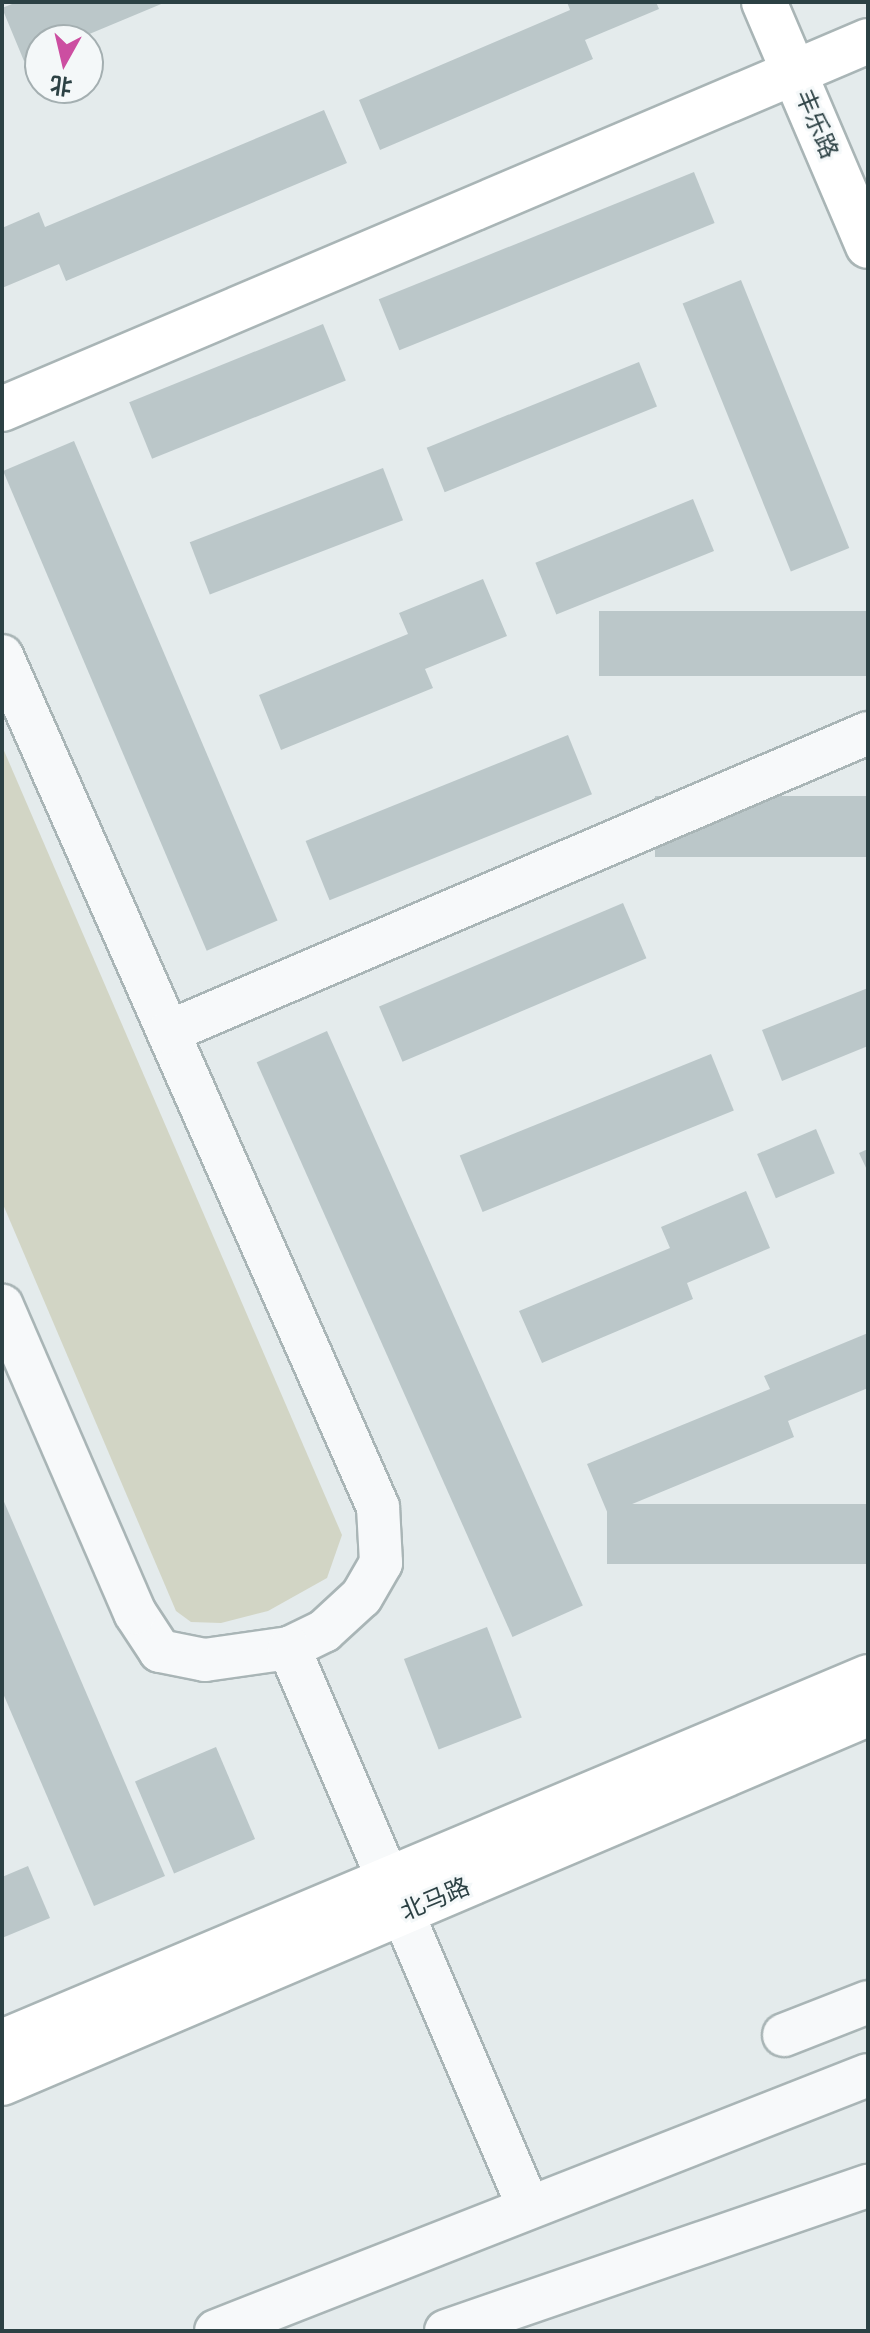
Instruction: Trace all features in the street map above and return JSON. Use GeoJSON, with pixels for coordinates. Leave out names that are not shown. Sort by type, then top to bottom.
{"type":"FeatureCollection","features":[{"type":"Feature","properties":{"kind":"main road","name":"丰乐路"},"geometry":{"type":"LineString","coordinates":[[764,2],[803,67],[868,194]]}},
{"type":"Feature","properties":{"kind":"main road","name":"丰乐路"},"geometry":{"type":"LineString","coordinates":[[786,2],[803,67],[868,246]]}},
{"type":"Feature","properties":{"kind":"main road"},"geometry":{"type":"LineString","coordinates":[[2,409],[868,41]]}},
{"type":"Feature","properties":{"kind":"main road","name":"北马路"},"geometry":{"type":"LineString","coordinates":[[2,2083],[392,1897],[868,1677]]}},
{"type":"Feature","properties":{"kind":"main road","name":"北马路"},"geometry":{"type":"LineString","coordinates":[[2,2042],[392,1897],[868,1714]]}},
{"type":"Feature","properties":{"kind":"street"},"geometry":{"type":"LineString","coordinates":[[2,656],[378,1507],[381,1563],[361,1597],[324,1631],[289,1648],[205,1660],[160,1651],[135,1613],[2,1305]]}},
{"type":"Feature","properties":{"kind":"street"},"geometry":{"type":"LineString","coordinates":[[168,1032],[868,733]]}},
{"type":"Feature","properties":{"kind":"street"},"geometry":{"type":"LineString","coordinates":[[289,1648],[392,1897],[528,2206]]}},
{"type":"Feature","properties":{"kind":"street"},"geometry":{"type":"LineString","coordinates":[[784,2035],[868,2002]]}},
{"type":"Feature","properties":{"kind":"street"},"geometry":{"type":"LineString","coordinates":[[216,2331],[868,2075]]}},
{"type":"Feature","properties":{"kind":"street"},"geometry":{"type":"LineString","coordinates":[[446,2331],[868,2186]]}},
{"type":"Feature","properties":{"kind":"green space"},"geometry":{"type":"Polygon","coordinates":[[[2,746],[342,1535],[327,1578],[268,1611],[221,1623],[191,1622],[176,1611],[2,1202],[2,746]]]}},
{"type":"Feature","properties":{"kind":"building"},"geometry":{"type":"Polygon","coordinates":[[[17,2],[166,2],[104,28],[104,24],[24,24],[24,61],[2,8],[17,2]]]}},
{"type":"Feature","properties":{"kind":"building"},"geometry":{"type":"Polygon","coordinates":[[[567,2],[656,2],[659,9],[585,40],[593,59],[380,150],[359,100],[570,10],[567,2]]]}},
{"type":"Feature","properties":{"kind":"building"},"geometry":{"type":"Polygon","coordinates":[[[324,110],[347,163],[66,281],[59,264],[2,288],[2,228],[39,212],[45,227],[324,110]]]}},
{"type":"Feature","properties":{"kind":"building"},"geometry":{"type":"Polygon","coordinates":[[[694,172],[715,223],[399,350],[379,299],[694,172]]]}},
{"type":"Feature","properties":{"kind":"building"},"geometry":{"type":"Polygon","coordinates":[[[741,280],[849,548],[791,572],[683,304],[741,280]]]}},
{"type":"Feature","properties":{"kind":"building"},"geometry":{"type":"Polygon","coordinates":[[[323,324],[346,381],[152,459],[129,402],[323,324]]]}},
{"type":"Feature","properties":{"kind":"building"},"geometry":{"type":"Polygon","coordinates":[[[639,362],[657,407],[445,492],[427,448],[639,362]]]}},
{"type":"Feature","properties":{"kind":"building"},"geometry":{"type":"Polygon","coordinates":[[[74,441],[278,921],[207,951],[3,471],[74,441]]]}},
{"type":"Feature","properties":{"kind":"building"},"geometry":{"type":"Polygon","coordinates":[[[383,468],[403,520],[210,594],[190,542],[383,468]]]}},
{"type":"Feature","properties":{"kind":"building"},"geometry":{"type":"Polygon","coordinates":[[[693,499],[714,551],[556,615],[535,563],[693,499]]]}},
{"type":"Feature","properties":{"kind":"building"},"geometry":{"type":"Polygon","coordinates":[[[483,579],[507,636],[425,669],[433,688],[281,750],[259,695],[408,634],[399,613],[483,579]]]}},
{"type":"Feature","properties":{"kind":"building"},"geometry":{"type":"Polygon","coordinates":[[[599,611],[868,611],[868,676],[599,676],[599,611]]]}},
{"type":"Feature","properties":{"kind":"building"},"geometry":{"type":"Polygon","coordinates":[[[568,735],[592,794],[330,900],[306,841],[568,735]]]}},
{"type":"Feature","properties":{"kind":"building"},"geometry":{"type":"Polygon","coordinates":[[[655,796],[868,796],[868,857],[655,857],[655,796]]]}},
{"type":"Feature","properties":{"kind":"building"},"geometry":{"type":"Polygon","coordinates":[[[623,903],[646,958],[403,1062],[379,1007],[623,903]]]}},
{"type":"Feature","properties":{"kind":"building"},"geometry":{"type":"Polygon","coordinates":[[[868,988],[868,1046],[782,1081],[762,1030],[868,988]]]}},
{"type":"Feature","properties":{"kind":"building"},"geometry":{"type":"Polygon","coordinates":[[[327,1031],[583,1606],[512,1637],[257,1062],[327,1031]]]}},
{"type":"Feature","properties":{"kind":"building"},"geometry":{"type":"Polygon","coordinates":[[[711,1054],[734,1111],[483,1212],[460,1156],[711,1054]]]}},
{"type":"Feature","properties":{"kind":"building"},"geometry":{"type":"Polygon","coordinates":[[[816,1129],[835,1173],[776,1198],[757,1154],[816,1129]]]}},
{"type":"Feature","properties":{"kind":"building"},"geometry":{"type":"Polygon","coordinates":[[[868,1149],[868,1172],[859,1153],[868,1149]]]}},
{"type":"Feature","properties":{"kind":"building"},"geometry":{"type":"Polygon","coordinates":[[[746,1191],[770,1248],[687,1283],[693,1299],[542,1363],[519,1311],[670,1248],[661,1227],[746,1191]]]}},
{"type":"Feature","properties":{"kind":"building"},"geometry":{"type":"Polygon","coordinates":[[[868,1333],[868,1388],[788,1421],[794,1437],[608,1514],[587,1464],[770,1389],[764,1376],[868,1333]]]}},
{"type":"Feature","properties":{"kind":"building"},"geometry":{"type":"Polygon","coordinates":[[[2,1497],[165,1876],[94,1906],[2,1691],[2,1497]]]}},
{"type":"Feature","properties":{"kind":"building"},"geometry":{"type":"Polygon","coordinates":[[[607,1504],[868,1504],[868,1564],[607,1564],[607,1504]]]}},
{"type":"Feature","properties":{"kind":"building"},"geometry":{"type":"Polygon","coordinates":[[[487,1627],[522,1718],[439,1749],[404,1659],[487,1627]]]}},
{"type":"Feature","properties":{"kind":"building"},"geometry":{"type":"Polygon","coordinates":[[[216,1747],[255,1839],[174,1873],[135,1781],[216,1747]]]}},
{"type":"Feature","properties":{"kind":"building"},"geometry":{"type":"Polygon","coordinates":[[[28,1866],[50,1918],[2,1938],[2,1877],[28,1866]]]}}]}
